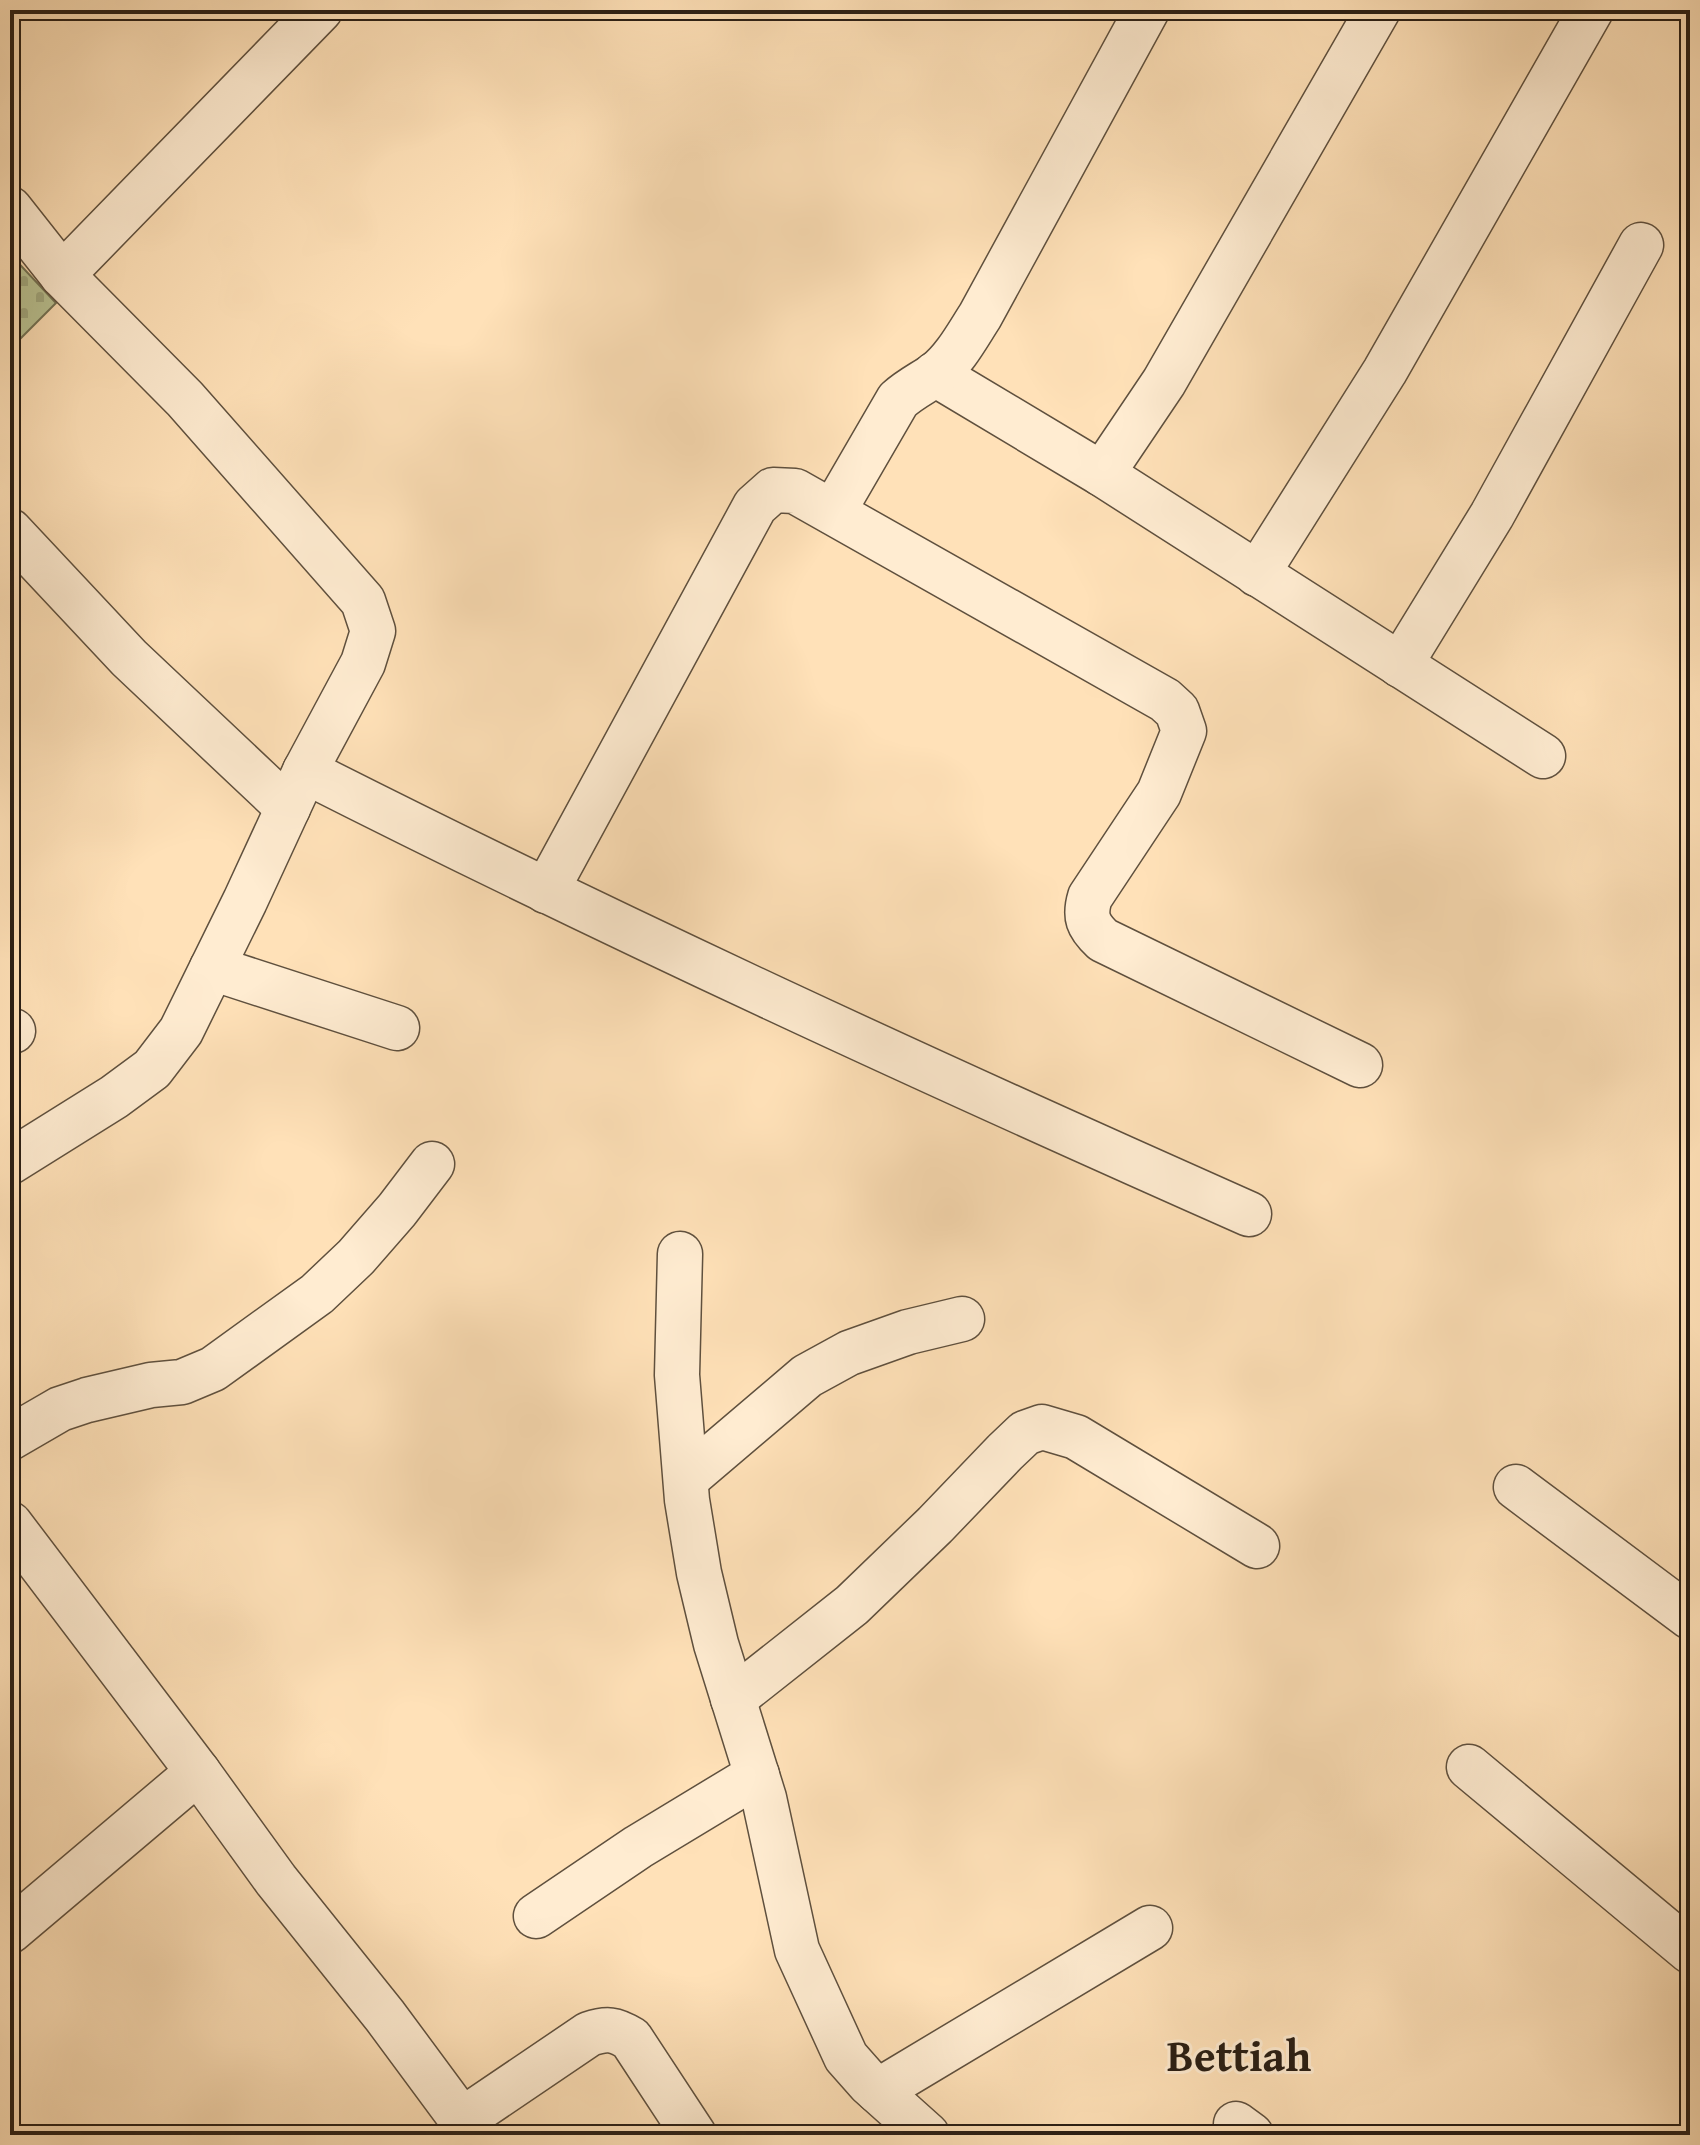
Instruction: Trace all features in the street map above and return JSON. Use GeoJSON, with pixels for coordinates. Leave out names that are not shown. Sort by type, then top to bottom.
{"type":"FeatureCollection","features":[{"type":"Feature","properties":{"kind":"street"},"geometry":{"type":"LineString","coordinates":[[62,275],[320,10]]}},
{"type":"Feature","properties":{"kind":"street"},"geometry":{"type":"LineString","coordinates":[[833,512],[898,400],[912,387],[935,374],[957,352],[980,316],[1147,10]]}},
{"type":"Feature","properties":{"kind":"street"},"geometry":{"type":"LineString","coordinates":[[1102,474],[1164,382],[1378,10]]}},
{"type":"Feature","properties":{"kind":"street"},"geometry":{"type":"LineString","coordinates":[[1257,574],[1385,371],[1591,10]]}},
{"type":"Feature","properties":{"kind":"street"},"geometry":{"type":"LineString","coordinates":[[10,209],[62,275],[185,399],[363,601],[373,631],[363,663],[296,789],[181,1031],[152,1069],[114,1097],[10,1162]]}},
{"type":"Feature","properties":{"kind":"street"},"geometry":{"type":"LineString","coordinates":[[1400,665],[1492,515],[1641,245]]}},
{"type":"Feature","properties":{"kind":"street"},"geometry":{"type":"LineString","coordinates":[[935,374],[1102,474],[1543,756]]}},
{"type":"Feature","properties":{"kind":"street"},"geometry":{"type":"LineString","coordinates":[[546,891],[755,506],[773,490],[795,491],[1165,700],[1177,711],[1184,731],[1177,750],[1159,793],[1090,897],[1085,912],[1090,928],[1103,940],[1360,1065]]}},
{"type":"Feature","properties":{"kind":"street"},"geometry":{"type":"LineString","coordinates":[[10,531],[129,658],[296,789],[546,891],[1002,1104],[1249,1214]]}},
{"type":"Feature","properties":{"kind":"street"},"geometry":{"type":"LineString","coordinates":[[212,968],[397,1028]]}},
{"type":"Feature","properties":{"kind":"street"},"geometry":{"type":"LineString","coordinates":[[10,1438],[73,1404],[151,1385],[182,1382],[213,1369],[317,1294],[366,1245],[432,1164]]}},
{"type":"Feature","properties":{"kind":"street"},"geometry":{"type":"LineString","coordinates":[[680,1254],[677,1375],[686,1479],[699,1573],[716,1644],[764,1798],[797,1950],[846,2057],[927,2135]]}},
{"type":"Feature","properties":{"kind":"street"},"geometry":{"type":"LineString","coordinates":[[686,1479],[807,1376],[849,1353],[908,1332],[962,1319]]}},
{"type":"Feature","properties":{"kind":"street"},"geometry":{"type":"LineString","coordinates":[[733,1699],[852,1605],[1025,1433],[1042,1427],[1076,1437],[1257,1546]]}},
{"type":"Feature","properties":{"kind":"street"},"geometry":{"type":"LineString","coordinates":[[1516,1487],[1690,1617]]}},
{"type":"Feature","properties":{"kind":"street"},"geometry":{"type":"LineString","coordinates":[[10,1524],[276,1880],[385,2016],[467,2128],[589,2034],[604,2029],[616,2030],[631,2039],[694,2135]]}},
{"type":"Feature","properties":{"kind":"street"},"geometry":{"type":"LineString","coordinates":[[1469,1767],[1690,1951]]}},
{"type":"Feature","properties":{"kind":"street"},"geometry":{"type":"LineString","coordinates":[[10,1931],[198,1772]]}},
{"type":"Feature","properties":{"kind":"street"},"geometry":{"type":"LineString","coordinates":[[536,1916],[638,1847],[757,1775]]}},
{"type":"Feature","properties":{"kind":"street"},"geometry":{"type":"LineString","coordinates":[[878,2091],[1150,1928]]}},
{"type":"Feature","properties":{"kind":"green space"},"geometry":{"type":"Polygon","coordinates":[[[10,254],[56,303],[10,349],[10,254]]]}},
{"type":"Feature","properties":{"kind":"district","name":"Bettiah"},"geometry":{"type":"Point","coordinates":[1239,2056]}}]}
